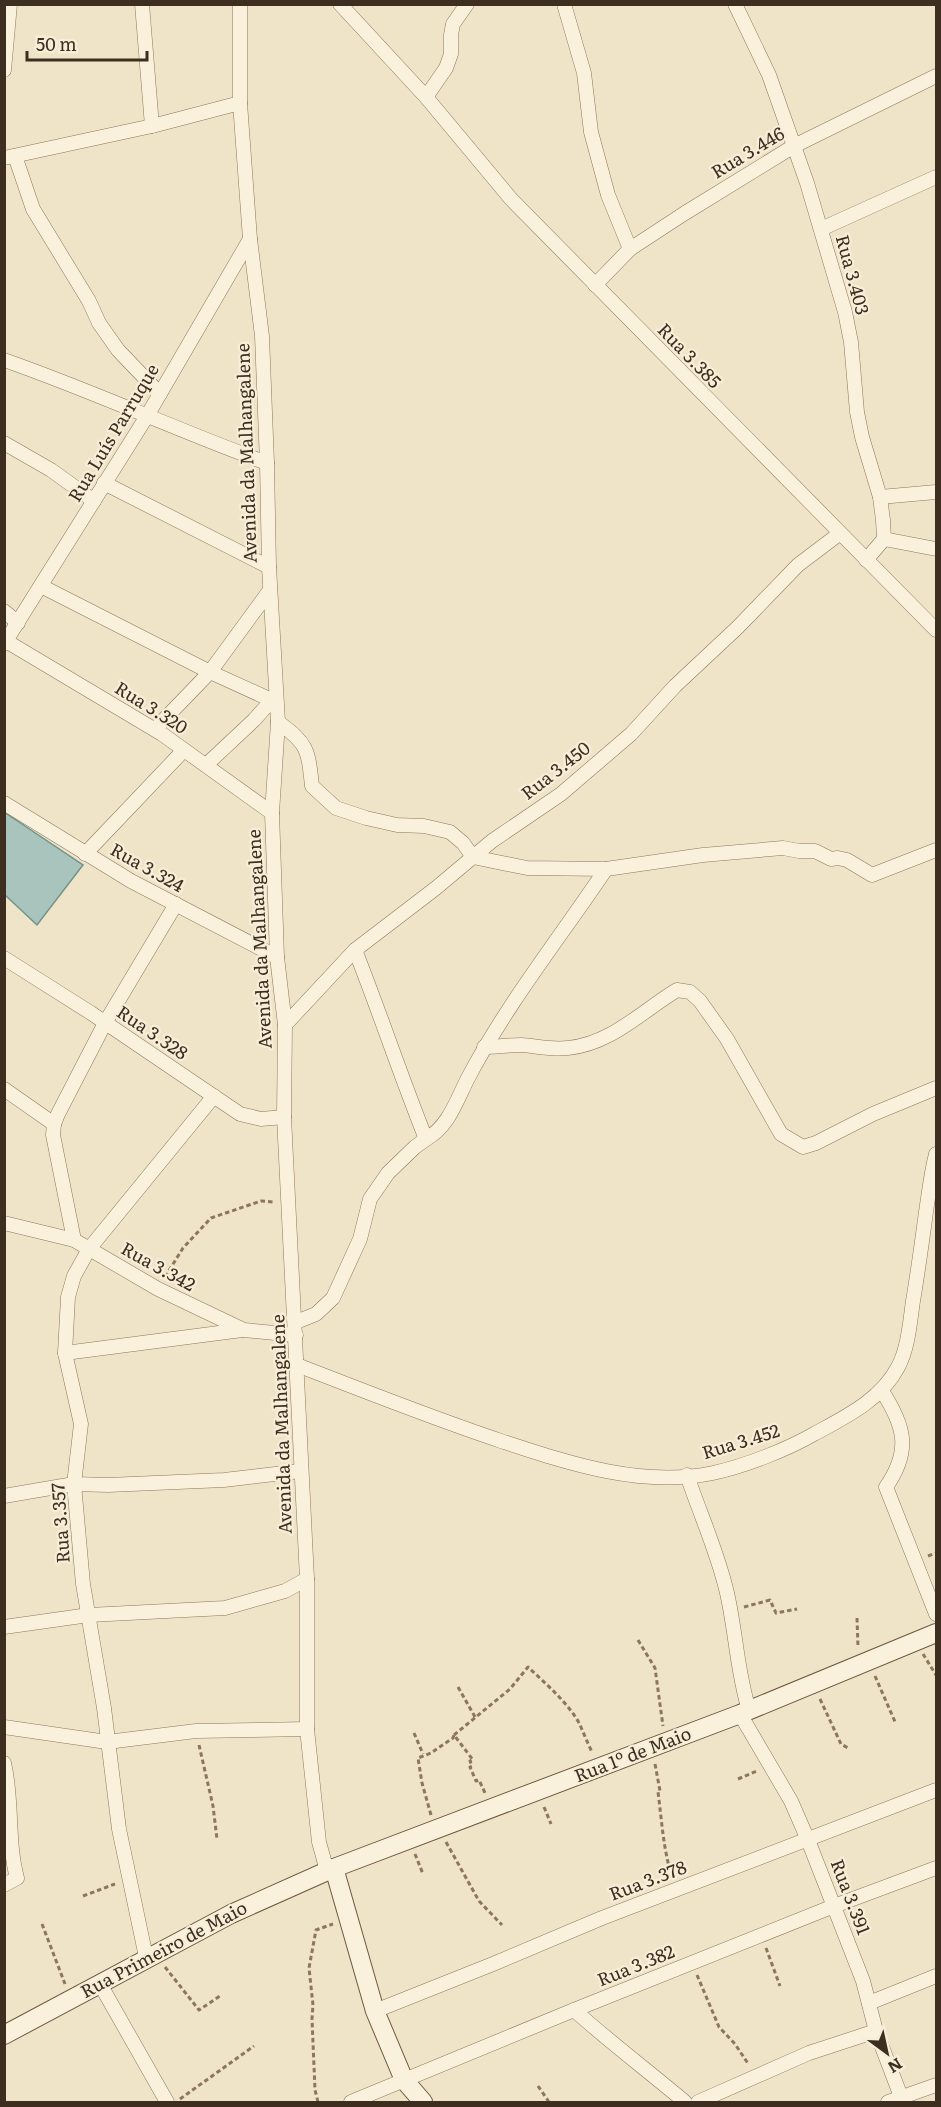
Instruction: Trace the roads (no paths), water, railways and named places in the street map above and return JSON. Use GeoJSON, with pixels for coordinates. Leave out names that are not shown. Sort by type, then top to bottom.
{"type":"FeatureCollection","features":[{"type":"Feature","properties":{"kind":"street"},"geometry":{"type":"LineString","coordinates":[[4,70],[10,4]]}},
{"type":"Feature","properties":{"kind":"street"},"geometry":{"type":"LineString","coordinates":[[142,4],[152,126]]}},
{"type":"Feature","properties":{"kind":"street","name":"Avenida da Malhangalene"},"geometry":{"type":"LineString","coordinates":[[240,4],[240,103],[250,239],[262,336],[273,702],[278,722],[272,813],[277,957],[285,1025],[285,1117],[296,1328],[300,1471],[307,1579],[307,1729],[320,1842],[330,1870]]}},
{"type":"Feature","properties":{"kind":"street","name":"Rua 3.385"},"geometry":{"type":"LineString","coordinates":[[340,4],[426,97],[511,199],[936,630]]}},
{"type":"Feature","properties":{"kind":"street"},"geometry":{"type":"LineString","coordinates":[[426,97],[446,68],[451,54],[453,24],[467,4]]}},
{"type":"Feature","properties":{"kind":"street"},"geometry":{"type":"LineString","coordinates":[[564,4],[584,73],[591,132],[608,195],[630,249]]}},
{"type":"Feature","properties":{"kind":"street","name":"Rua 3.403"},"geometry":{"type":"LineString","coordinates":[[735,4],[763,60],[794,146],[821,229],[847,322],[858,420],[880,497],[884,539]]}},
{"type":"Feature","properties":{"kind":"street","name":"Rua 3.446"},"geometry":{"type":"LineString","coordinates":[[595,285],[630,249],[794,146],[936,76]]}},
{"type":"Feature","properties":{"kind":"street"},"geometry":{"type":"LineString","coordinates":[[160,393],[118,350],[99,323],[81,287],[33,209],[10,157],[152,126],[240,103]]}},
{"type":"Feature","properties":{"kind":"street"},"geometry":{"type":"LineString","coordinates":[[821,229],[936,177]]}},
{"type":"Feature","properties":{"kind":"street","name":"Rua Luís Parruque"},"geometry":{"type":"LineString","coordinates":[[5,642],[147,416],[250,239]]}},
{"type":"Feature","properties":{"kind":"street"},"geometry":{"type":"LineString","coordinates":[[4,360],[62,380],[203,440],[267,463]]}},
{"type":"Feature","properties":{"kind":"street"},"geometry":{"type":"LineString","coordinates":[[4,443],[51,470],[94,501]]}},
{"type":"Feature","properties":{"kind":"street"},"geometry":{"type":"LineString","coordinates":[[104,483],[269,567]]}},
{"type":"Feature","properties":{"kind":"street"},"geometry":{"type":"LineString","coordinates":[[880,497],[936,492]]}},
{"type":"Feature","properties":{"kind":"street","name":"Rua 3.450"},"geometry":{"type":"LineString","coordinates":[[285,1025],[355,950],[436,888],[492,841],[561,794],[631,734],[675,686],[738,627],[798,565],[839,534]]}},
{"type":"Feature","properties":{"kind":"street"},"geometry":{"type":"LineString","coordinates":[[866,560],[884,539],[936,549]]}},
{"type":"Feature","properties":{"kind":"street"},"geometry":{"type":"LineString","coordinates":[[41,586],[273,702],[206,765]]}},
{"type":"Feature","properties":{"kind":"street"},"geometry":{"type":"LineString","coordinates":[[155,729],[210,672],[270,590]]}},
{"type":"Feature","properties":{"kind":"street"},"geometry":{"type":"LineString","coordinates":[[4,611],[18,622]]}},
{"type":"Feature","properties":{"kind":"street","name":"Rua 3.320"},"geometry":{"type":"LineString","coordinates":[[5,642],[155,729],[272,813]]}},
{"type":"Feature","properties":{"kind":"street"},"geometry":{"type":"LineString","coordinates":[[278,722],[299,737],[309,757],[312,786],[336,808],[397,825],[424,826],[450,832],[463,843],[473,857],[526,868],[606,869],[703,855],[783,848],[814,851],[831,859],[847,860],[872,875],[936,850]]}},
{"type":"Feature","properties":{"kind":"street"},"geometry":{"type":"LineString","coordinates":[[85,854],[184,750]]}},
{"type":"Feature","properties":{"kind":"street","name":"Rua 3.324"},"geometry":{"type":"LineString","coordinates":[[4,803],[85,854],[277,957]]}},
{"type":"Feature","properties":{"kind":"street"},"geometry":{"type":"LineString","coordinates":[[296,1328],[333,1298],[360,1239],[370,1198],[388,1173],[415,1147],[442,1128],[484,1047],[526,982],[573,919],[606,869]]}},
{"type":"Feature","properties":{"kind":"street"},"geometry":{"type":"LineString","coordinates":[[74,1240],[53,1135],[54,1124],[105,1023],[176,904]]}},
{"type":"Feature","properties":{"kind":"street"},"geometry":{"type":"LineString","coordinates":[[355,950],[426,1139]]}},
{"type":"Feature","properties":{"kind":"street","name":"Rua 3.328"},"geometry":{"type":"LineString","coordinates":[[4,958],[240,1114],[261,1119],[285,1117]]}},
{"type":"Feature","properties":{"kind":"street"},"geometry":{"type":"LineString","coordinates":[[484,1047],[521,1045],[558,1049],[582,1046],[602,1039],[677,990],[690,992],[699,1000],[727,1039],[781,1134],[803,1147],[936,1088]]}},
{"type":"Feature","properties":{"kind":"street"},"geometry":{"type":"LineString","coordinates":[[4,1089],[54,1124]]}},
{"type":"Feature","properties":{"kind":"street","name":"Rua 3.357"},"geometry":{"type":"LineString","coordinates":[[154,1960],[129,1879],[119,1829],[104,1708],[83,1584],[74,1484],[81,1424],[64,1353],[70,1286],[89,1249],[214,1096]]}},
{"type":"Feature","properties":{"kind":"street","name":"Rua 3.452"},"geometry":{"type":"LineString","coordinates":[[297,1365],[447,1423],[540,1454],[606,1472],[636,1476],[687,1476],[713,1473],[764,1457],[796,1444],[845,1417],[882,1390],[900,1364],[910,1322],[936,1154]]}},
{"type":"Feature","properties":{"kind":"street","name":"Rua 3.342"},"geometry":{"type":"LineString","coordinates":[[4,1223],[74,1240],[158,1289],[244,1330],[296,1328]]}},
{"type":"Feature","properties":{"kind":"street"},"geometry":{"type":"LineString","coordinates":[[64,1353],[244,1330]]}},
{"type":"Feature","properties":{"kind":"street"},"geometry":{"type":"LineString","coordinates":[[882,1390],[894,1410],[904,1439],[895,1474],[886,1487],[936,1614]]}},
{"type":"Feature","properties":{"kind":"street"},"geometry":{"type":"LineString","coordinates":[[4,1496],[74,1484],[108,1485],[224,1480],[300,1471]]}},
{"type":"Feature","properties":{"kind":"street","name":"Rua 3.391"},"geometry":{"type":"LineString","coordinates":[[687,1476],[726,1590],[731,1611],[744,1712],[808,1840],[863,1981],[898,2101]]}},
{"type":"Feature","properties":{"kind":"street"},"geometry":{"type":"LineString","coordinates":[[4,1627],[89,1615],[225,1608],[285,1591],[307,1579]]}},
{"type":"Feature","properties":{"kind":"street","name":"Rua 1º de Maio"},"geometry":{"type":"LineString","coordinates":[[330,1870],[744,1712],[936,1633]]}},
{"type":"Feature","properties":{"kind":"street"},"geometry":{"type":"LineString","coordinates":[[4,1727],[107,1742],[196,1731],[307,1729]]}},
{"type":"Feature","properties":{"kind":"street"},"geometry":{"type":"LineString","coordinates":[[4,1763],[7,1774],[11,1841],[17,1878],[4,1885]]}},
{"type":"Feature","properties":{"kind":"street","name":"Rua 3.378"},"geometry":{"type":"LineString","coordinates":[[375,2012],[602,1918],[936,1790]]}},
{"type":"Feature","properties":{"kind":"street","name":"Rua 3.382"},"geometry":{"type":"LineString","coordinates":[[351,2103],[693,1962],[936,1868]]}},
{"type":"Feature","properties":{"kind":"street"},"geometry":{"type":"LineString","coordinates":[[330,1870],[349,1919],[375,2012],[404,2080],[423,2103]]}},
{"type":"Feature","properties":{"kind":"street","name":"Rua Primeiro de Maio"},"geometry":{"type":"LineString","coordinates":[[4,2035],[100,1984],[154,1960],[231,1914],[330,1870]]}},
{"type":"Feature","properties":{"kind":"street"},"geometry":{"type":"LineString","coordinates":[[869,2003],[936,1976]]}},
{"type":"Feature","properties":{"kind":"street"},"geometry":{"type":"LineString","coordinates":[[100,1984],[172,2102]]}},
{"type":"Feature","properties":{"kind":"street"},"geometry":{"type":"LineString","coordinates":[[574,2010],[685,2103]]}},
{"type":"Feature","properties":{"kind":"street"},"geometry":{"type":"LineString","coordinates":[[698,2103],[809,2054],[876,2031]]}},
{"type":"Feature","properties":{"kind":"street"},"geometry":{"type":"LineString","coordinates":[[898,2101],[936,2085]]}},
{"type":"Feature","properties":{"kind":"water"},"geometry":{"type":"Polygon","coordinates":[[[4,812],[83,865],[37,925],[5,895],[4,812]]]}}]}
